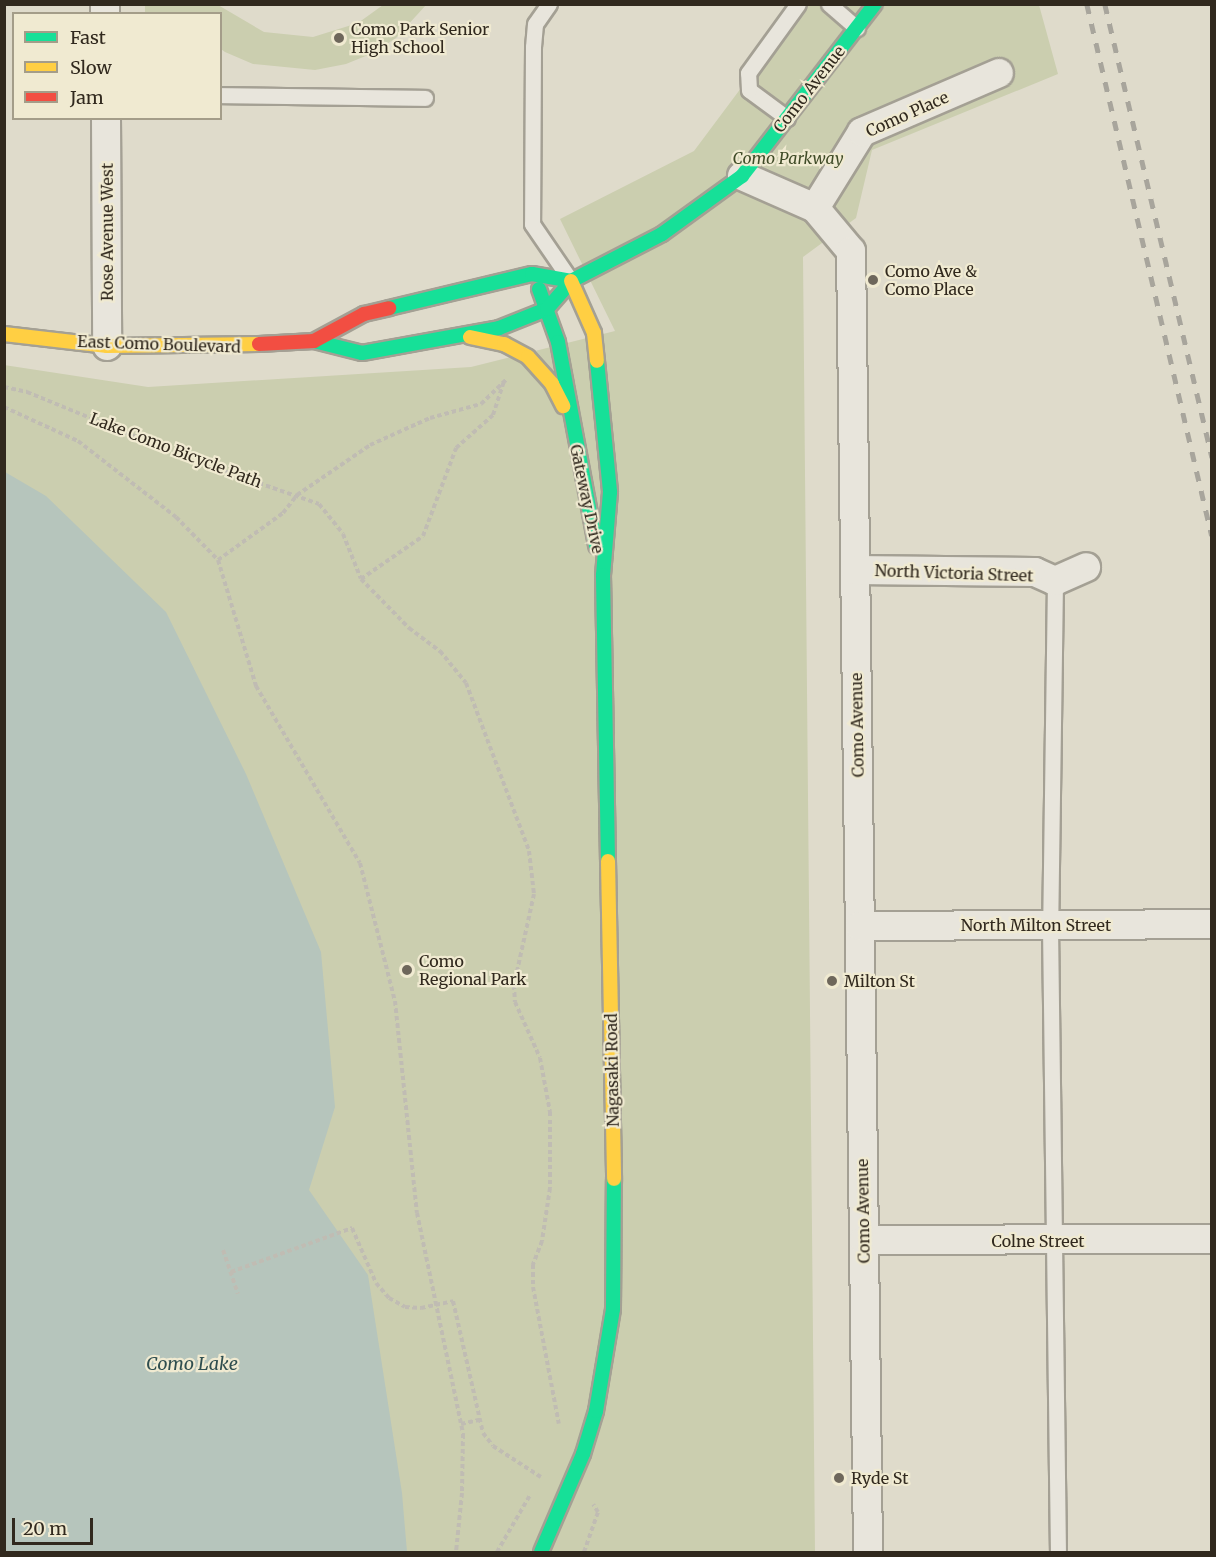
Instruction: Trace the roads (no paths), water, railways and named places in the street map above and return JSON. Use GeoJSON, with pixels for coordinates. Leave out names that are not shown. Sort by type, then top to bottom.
{"type":"FeatureCollection","features":[{"type":"Feature","properties":{"kind":"street","name":"Como Avenue"},"geometry":{"type":"LineString","coordinates":[[868,1552],[851,251],[815,208],[742,176],[875,4]]}},
{"type":"Feature","properties":{"kind":"street","name":"Como Place"},"geometry":{"type":"LineString","coordinates":[[815,208],[862,132],[999,73]]}},
{"type":"Feature","properties":{"kind":"street","name":"Rose Avenue West"},"geometry":{"type":"LineString","coordinates":[[106,120],[107,346]]}},
{"type":"Feature","properties":{"kind":"street","name":"East Como Boulevard"},"geometry":{"type":"LineString","coordinates":[[4,334],[107,346],[228,347],[314,341],[362,353],[499,328],[547,309],[571,281],[662,234],[742,176]]}},
{"type":"Feature","properties":{"kind":"street","name":"East Como Boulevard"},"geometry":{"type":"LineString","coordinates":[[314,341],[364,314],[532,274],[571,281]]}},
{"type":"Feature","properties":{"kind":"street","name":"Gateway Drive"},"geometry":{"type":"LineString","coordinates":[[532,274],[558,342],[571,424],[603,574]]}},
{"type":"Feature","properties":{"kind":"street","name":"Gateway Drive"},"geometry":{"type":"LineString","coordinates":[[571,281],[594,333],[601,383],[610,492],[603,574]]}},
{"type":"Feature","properties":{"kind":"street"},"geometry":{"type":"LineString","coordinates":[[456,335],[504,344],[528,357],[552,384],[571,424]]}},
{"type":"Feature","properties":{"kind":"street","name":"North Victoria Street"},"geometry":{"type":"LineString","coordinates":[[855,570],[1035,572],[1054,581],[1086,567]]}},
{"type":"Feature","properties":{"kind":"street","name":"Nagasaki Road"},"geometry":{"type":"LineString","coordinates":[[541,1552],[568,1493],[596,1411],[614,1286],[603,574]]}},
{"type":"Feature","properties":{"kind":"street","name":"North Milton Street"},"geometry":{"type":"LineString","coordinates":[[860,926],[1212,924]]}},
{"type":"Feature","properties":{"kind":"street","name":"Colne Street"},"geometry":{"type":"LineString","coordinates":[[864,1240],[1212,1239]]}},
{"type":"Feature","properties":{"kind":"lane"},"geometry":{"type":"LineString","coordinates":[[549,4],[535,24],[532,47],[532,224],[571,281]]}},
{"type":"Feature","properties":{"kind":"lane"},"geometry":{"type":"LineString","coordinates":[[787,118],[749,90],[748,73],[798,4]]}},
{"type":"Feature","properties":{"kind":"lane"},"geometry":{"type":"LineString","coordinates":[[829,4],[857,28]]}},
{"type":"Feature","properties":{"kind":"lane"},"geometry":{"type":"LineString","coordinates":[[222,95],[425,98]]}},
{"type":"Feature","properties":{"kind":"lane"},"geometry":{"type":"LineString","coordinates":[[1054,581],[1050,926],[1056,1241],[1058,1552]]}},
{"type":"Feature","properties":{"kind":"water","name":"Como Lake"},"geometry":{"type":"Polygon","coordinates":[[[5,472],[46,496],[166,612],[246,774],[321,952],[335,1107],[309,1190],[368,1275],[402,1493],[407,1552],[5,1552],[5,472]]]}},
{"type":"Feature","properties":{"kind":"railway"},"geometry":{"type":"LineString","coordinates":[[1087,4],[1212,536]]}},
{"type":"Feature","properties":{"kind":"railway"},"geometry":{"type":"LineString","coordinates":[[1105,4],[1212,458]]}},
{"type":"Feature","properties":{"kind":"place","name":"Como Park Senior High School"},"geometry":{"type":"Point","coordinates":[339,38]}},
{"type":"Feature","properties":{"kind":"place","name":"Como Ave & Como Place"},"geometry":{"type":"Point","coordinates":[873,280]}},
{"type":"Feature","properties":{"kind":"place","name":"Como Regional Park"},"geometry":{"type":"Point","coordinates":[407,970]}},
{"type":"Feature","properties":{"kind":"place","name":"Milton St"},"geometry":{"type":"Point","coordinates":[832,981]}},
{"type":"Feature","properties":{"kind":"place","name":"Ryde St"},"geometry":{"type":"Point","coordinates":[839,1478]}},
{"type":"Feature","properties":{"kind":"park label","name":"Como Parkway"},"geometry":{"type":"Point","coordinates":[788,158]}}]}
